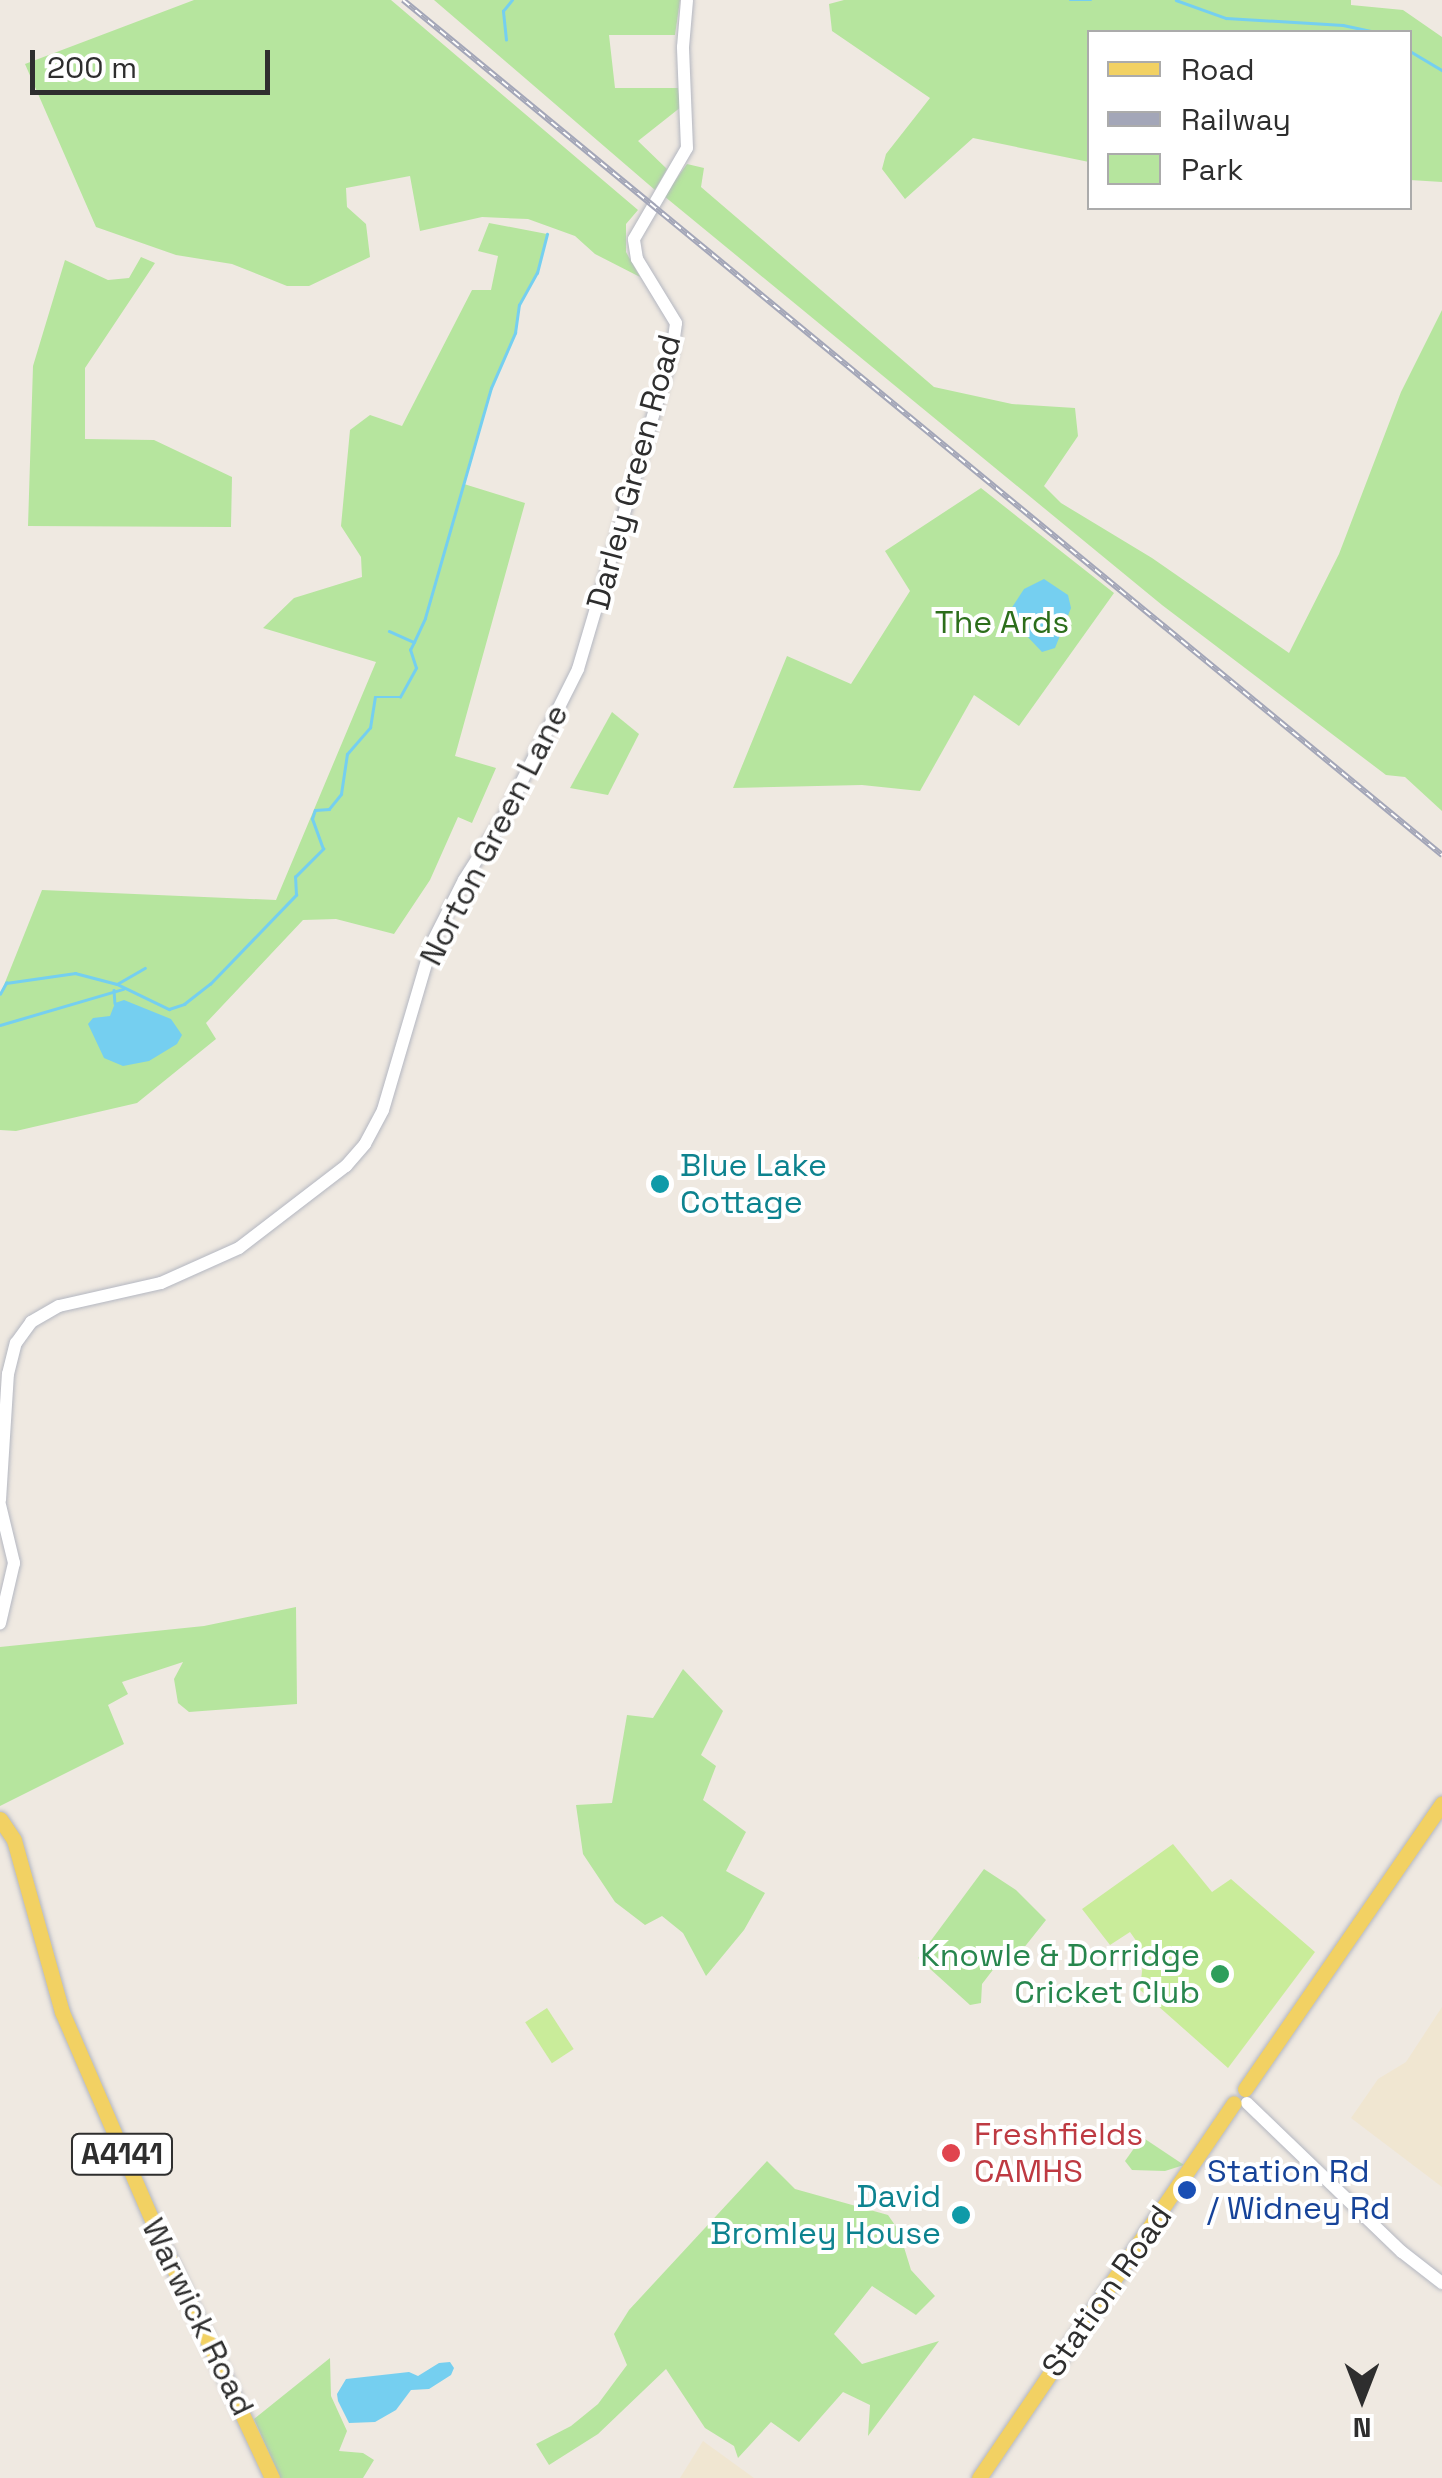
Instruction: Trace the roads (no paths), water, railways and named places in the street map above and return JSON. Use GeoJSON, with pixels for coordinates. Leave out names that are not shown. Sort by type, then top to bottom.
{"type":"FeatureCollection","features":[{"type":"Feature","properties":{"kind":"main road","name":"Station Road"},"geometry":{"type":"LineString","coordinates":[[979,2478],[1442,1803]]}},
{"type":"Feature","properties":{"kind":"main road","name":"Warwick Road"},"geometry":{"type":"LineString","coordinates":[[0,1820],[14,1840],[62,2012],[161,2241],[272,2478]]}},
{"type":"Feature","properties":{"kind":"street","name":"Darley Green Road"},"geometry":{"type":"LineString","coordinates":[[578,669],[677,335],[672,312],[656,295],[637,259],[634,238],[687,148],[683,48],[688,0]]}},
{"type":"Feature","properties":{"kind":"street","name":"Norton Green Lane"},"geometry":{"type":"LineString","coordinates":[[0,1623],[14,1563],[0,1502],[8,1374],[16,1343],[31,1322],[59,1306],[161,1282],[239,1248],[320,1188],[365,1144],[383,1110],[432,943],[464,880],[504,817],[578,669]]}},
{"type":"Feature","properties":{"kind":"street"},"geometry":{"type":"LineString","coordinates":[[1242,2099],[1402,2252],[1442,2283]]}},
{"type":"Feature","properties":{"kind":"water"},"geometry":{"type":"Polygon","coordinates":[[[1044,579],[1068,595],[1071,608],[1055,648],[1042,652],[1007,615],[1024,589],[1044,579]]]}},
{"type":"Feature","properties":{"kind":"water"},"geometry":{"type":"Polygon","coordinates":[[[124,1000],[171,1019],[182,1035],[177,1044],[149,1061],[123,1066],[104,1058],[88,1024],[93,1018],[110,1016],[115,1003],[124,1000]]]}},
{"type":"Feature","properties":{"kind":"water"},"geometry":{"type":"Polygon","coordinates":[[[450,2362],[454,2368],[451,2375],[429,2389],[411,2390],[396,2410],[375,2422],[349,2423],[338,2401],[337,2394],[346,2379],[409,2372],[418,2376],[439,2363],[450,2362]]]}},
{"type":"Feature","properties":{"kind":"waterway"},"geometry":{"type":"LineString","coordinates":[[506,40],[503,11],[512,0]]}},
{"type":"Feature","properties":{"kind":"waterway"},"geometry":{"type":"LineString","coordinates":[[1070,0],[1091,0]]}},
{"type":"Feature","properties":{"kind":"waterway"},"geometry":{"type":"LineString","coordinates":[[1176,0],[1226,18],[1343,25],[1366,30]]}},
{"type":"Feature","properties":{"kind":"waterway"},"geometry":{"type":"LineString","coordinates":[[1412,52],[1442,70]]}},
{"type":"Feature","properties":{"kind":"waterway"},"geometry":{"type":"LineString","coordinates":[[389,631],[414,642],[425,618],[491,388],[515,333],[519,305],[537,273],[547,234]]}},
{"type":"Feature","properties":{"kind":"waterway"},"geometry":{"type":"LineString","coordinates":[[0,994],[6,983],[75,973],[117,984],[169,1009],[184,1004],[210,984],[296,895],[295,877],[323,849],[312,819],[315,810],[329,809],[341,794],[347,754],[370,728],[375,697],[400,697],[416,668],[410,650],[414,642]]}},
{"type":"Feature","properties":{"kind":"waterway"},"geometry":{"type":"LineString","coordinates":[[117,984],[145,968]]}},
{"type":"Feature","properties":{"kind":"waterway"},"geometry":{"type":"LineString","coordinates":[[0,1025],[123,989]]}},
{"type":"Feature","properties":{"kind":"waterway"},"geometry":{"type":"LineString","coordinates":[[114,990],[115,1003]]}},
{"type":"Feature","properties":{"kind":"railway"},"geometry":{"type":"LineString","coordinates":[[403,0],[1442,855]]}},
{"type":"Feature","properties":{"kind":"place","name":"Blue Lake Cottage"},"geometry":{"type":"Point","coordinates":[660,1184]}},
{"type":"Feature","properties":{"kind":"place","name":"Knowle & Dorridge Cricket Club"},"geometry":{"type":"Point","coordinates":[1220,1974]}},
{"type":"Feature","properties":{"kind":"place","name":"Freshfields CAMHS"},"geometry":{"type":"Point","coordinates":[951,2153]}},
{"type":"Feature","properties":{"kind":"place","name":"Station Rd / Widney Rd"},"geometry":{"type":"Point","coordinates":[1187,2190]}},
{"type":"Feature","properties":{"kind":"place","name":"David Bromley House"},"geometry":{"type":"Point","coordinates":[961,2215]}},
{"type":"Feature","properties":{"kind":"park label","name":"The Ards"},"geometry":{"type":"Point","coordinates":[1002,622]}}]}
